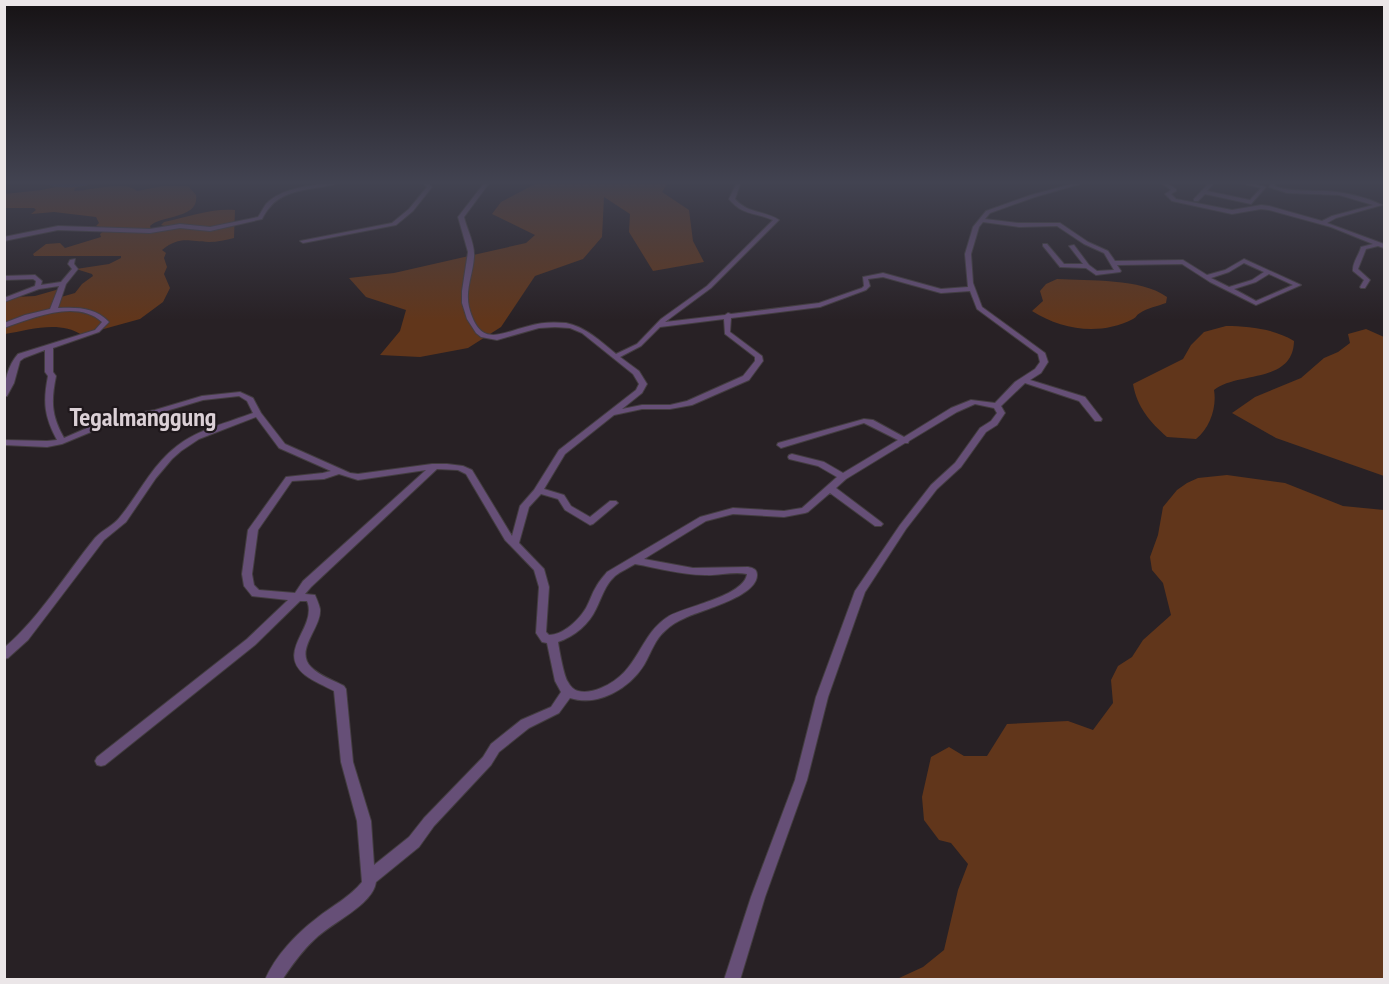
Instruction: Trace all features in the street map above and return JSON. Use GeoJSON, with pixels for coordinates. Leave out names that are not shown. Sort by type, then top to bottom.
{"type":"FeatureCollection","features":[{"type":"Feature","properties":{"kind":"street"},"geometry":{"type":"LineString","coordinates":[[4,239],[58,228],[155,231],[170,228]]}},
{"type":"Feature","properties":{"kind":"street"},"geometry":{"type":"LineString","coordinates":[[303,241],[372,228]]}},
{"type":"Feature","properties":{"kind":"street"},"geometry":{"type":"LineString","coordinates":[[464,228],[471,255],[466,273],[465,304],[476,331],[481,336],[491,338],[510,335],[528,328],[561,325],[574,327],[584,332],[636,373],[642,384],[639,391],[562,452],[539,490],[525,506],[514,544]]}},
{"type":"Feature","properties":{"kind":"street"},"geometry":{"type":"LineString","coordinates":[[615,357],[639,345],[658,325],[709,287],[768,228]]}},
{"type":"Feature","properties":{"kind":"street"},"geometry":{"type":"LineString","coordinates":[[976,228],[968,254],[972,289],[979,308],[1043,356],[1041,367],[998,406]]}},
{"type":"Feature","properties":{"kind":"street"},"geometry":{"type":"LineString","coordinates":[[1064,228],[1086,243],[1106,252],[1118,271],[1096,273],[1087,266],[1072,246]]}},
{"type":"Feature","properties":{"kind":"street"},"geometry":{"type":"LineString","coordinates":[[1336,228],[1382,245]]}},
{"type":"Feature","properties":{"kind":"street"},"geometry":{"type":"LineString","coordinates":[[1045,245],[1062,266],[1087,266]]}},
{"type":"Feature","properties":{"kind":"street"},"geometry":{"type":"LineString","coordinates":[[1363,287],[1367,280],[1355,270],[1355,264],[1363,255],[1363,248],[1382,245]]}},
{"type":"Feature","properties":{"kind":"street"},"geometry":{"type":"LineString","coordinates":[[52,312],[59,302],[63,284],[75,273],[71,264],[73,260]]}},
{"type":"Feature","properties":{"kind":"street"},"geometry":{"type":"LineString","coordinates":[[1113,263],[1183,262],[1208,277],[1229,289],[1257,303],[1298,285],[1244,261],[1227,271],[1208,277]]}},
{"type":"Feature","properties":{"kind":"street"},"geometry":{"type":"LineString","coordinates":[[1229,289],[1254,281],[1269,272]]}},
{"type":"Feature","properties":{"kind":"street"},"geometry":{"type":"LineString","coordinates":[[658,325],[828,303],[864,290],[867,286],[865,279],[877,275],[941,291],[972,289]]}},
{"type":"Feature","properties":{"kind":"street"},"geometry":{"type":"LineString","coordinates":[[4,278],[35,277],[39,281],[38,287]]}},
{"type":"Feature","properties":{"kind":"street"},"geometry":{"type":"LineString","coordinates":[[4,300],[38,287],[63,284]]}},
{"type":"Feature","properties":{"kind":"street"},"geometry":{"type":"LineString","coordinates":[[4,326],[52,312],[88,309],[95,311],[106,322],[97,331],[21,356],[12,369],[12,382],[4,394]]}},
{"type":"Feature","properties":{"kind":"street"},"geometry":{"type":"LineString","coordinates":[[609,414],[642,407],[681,405],[746,378],[759,361],[758,356],[727,333],[728,315]]}},
{"type":"Feature","properties":{"kind":"street"},"geometry":{"type":"LineString","coordinates":[[49,348],[49,372],[52,376],[48,393],[48,418],[62,442]]}},
{"type":"Feature","properties":{"kind":"street"},"geometry":{"type":"LineString","coordinates":[[1024,380],[1082,399],[1098,419]]}},
{"type":"Feature","properties":{"kind":"street"},"geometry":{"type":"LineString","coordinates":[[4,442],[47,444],[62,442],[113,420],[156,412],[202,398],[240,394],[250,400],[257,414],[282,446],[358,477],[456,466],[464,468],[469,472],[508,537],[539,569],[543,577],[541,633],[543,638],[553,640],[564,636],[583,621],[605,580],[633,560],[703,519],[733,511],[771,514],[798,512],[810,508],[843,477],[967,403],[979,402],[998,406]]}},
{"type":"Feature","properties":{"kind":"street"},"geometry":{"type":"LineString","coordinates":[[732,980],[758,897],[801,780],[822,698],[860,591],[903,527],[934,487],[958,465],[983,430],[996,420],[1001,413],[998,406]]}},
{"type":"Feature","properties":{"kind":"street"},"geometry":{"type":"LineString","coordinates":[[4,655],[24,637],[101,538],[126,517],[141,490],[163,462],[186,443],[212,430],[257,414]]}},
{"type":"Feature","properties":{"kind":"street"},"geometry":{"type":"LineString","coordinates":[[781,445],[864,421],[905,441]]}},
{"type":"Feature","properties":{"kind":"street"},"geometry":{"type":"LineString","coordinates":[[792,457],[821,464],[843,477]]}},
{"type":"Feature","properties":{"kind":"street"},"geometry":{"type":"LineString","coordinates":[[101,761],[251,642],[298,596],[307,584],[433,468]]}},
{"type":"Feature","properties":{"kind":"street"},"geometry":{"type":"LineString","coordinates":[[273,980],[284,962],[321,924],[352,904],[369,884],[364,821],[347,762],[340,689],[311,673],[303,665],[300,657],[316,614],[315,604],[311,598],[256,593],[249,586],[247,574],[253,530],[289,479],[324,476],[340,471]]}},
{"type":"Feature","properties":{"kind":"street"},"geometry":{"type":"LineString","coordinates":[[830,488],[878,524]]}},
{"type":"Feature","properties":{"kind":"street"},"geometry":{"type":"LineString","coordinates":[[539,490],[561,497],[568,508],[589,521],[595,520],[613,503]]}},
{"type":"Feature","properties":{"kind":"street"},"geometry":{"type":"LineString","coordinates":[[553,640],[552,651],[559,676],[568,691],[583,696],[593,695],[619,684],[638,665],[662,628],[686,614],[736,594],[751,580],[752,572],[743,568],[697,572],[669,569],[633,560]]}},
{"type":"Feature","properties":{"kind":"street"},"geometry":{"type":"LineString","coordinates":[[368,879],[414,842],[429,822],[487,761],[495,748],[525,724],[555,710],[568,691]]}},
{"type":"Feature","properties":{"kind":"shaded area"},"geometry":{"type":"Polygon","coordinates":[[[102,228],[151,228],[152,231],[164,228],[234,228],[234,238],[212,242],[185,240],[175,242],[162,250],[166,253],[164,258],[167,267],[164,274],[170,288],[163,302],[140,319],[82,335],[73,330],[54,327],[5,334],[5,300],[35,296],[63,288],[61,297],[75,293],[93,276],[76,269],[109,264],[121,258],[121,256],[34,256],[33,254],[46,244],[60,243],[65,248],[101,237],[100,234],[106,229],[102,228]]]}},
{"type":"Feature","properties":{"kind":"shaded area"},"geometry":{"type":"Polygon","coordinates":[[[521,228],[602,228],[602,237],[583,259],[535,276],[501,327],[468,348],[420,357],[380,355],[400,331],[406,310],[366,297],[349,278],[394,273],[526,243],[535,235],[521,228]]]}},
{"type":"Feature","properties":{"kind":"shaded area"},"geometry":{"type":"Polygon","coordinates":[[[629,228],[691,228],[693,241],[704,262],[653,271],[629,232],[629,228]]]}},
{"type":"Feature","properties":{"kind":"shaded area"},"geometry":{"type":"Polygon","coordinates":[[[1057,279],[1129,283],[1143,286],[1167,297],[1166,303],[1108,328],[1068,326],[1056,323],[1032,311],[1043,301],[1040,291],[1046,284],[1057,279]]]}},
{"type":"Feature","properties":{"kind":"shaded area"},"geometry":{"type":"Polygon","coordinates":[[[1226,326],[1261,329],[1286,337],[1294,341],[1291,355],[1275,370],[1236,380],[1214,390],[1211,417],[1205,429],[1196,439],[1167,437],[1145,413],[1133,384],[1183,359],[1191,345],[1204,332],[1226,326]]]}},
{"type":"Feature","properties":{"kind":"shaded area"},"geometry":{"type":"Polygon","coordinates":[[[1366,329],[1384,337],[1384,476],[1276,438],[1232,413],[1255,397],[1301,378],[1324,358],[1350,343],[1348,334],[1366,329]]]}},
{"type":"Feature","properties":{"kind":"shaded area"},"geometry":{"type":"Polygon","coordinates":[[[1227,475],[1285,483],[1343,506],[1384,510],[1384,979],[897,979],[923,967],[944,950],[958,890],[968,864],[951,843],[939,840],[924,820],[922,797],[931,757],[949,747],[964,756],[987,756],[1007,724],[1068,721],[1093,730],[1113,703],[1111,680],[1118,666],[1132,657],[1143,640],[1171,615],[1163,583],[1152,570],[1150,557],[1158,535],[1163,507],[1177,490],[1187,483],[1198,478],[1227,475]]]}},
{"type":"Feature","properties":{"kind":"district","name":"Tegalmanggung"},"geometry":{"type":"Point","coordinates":[143,416]}}]}
